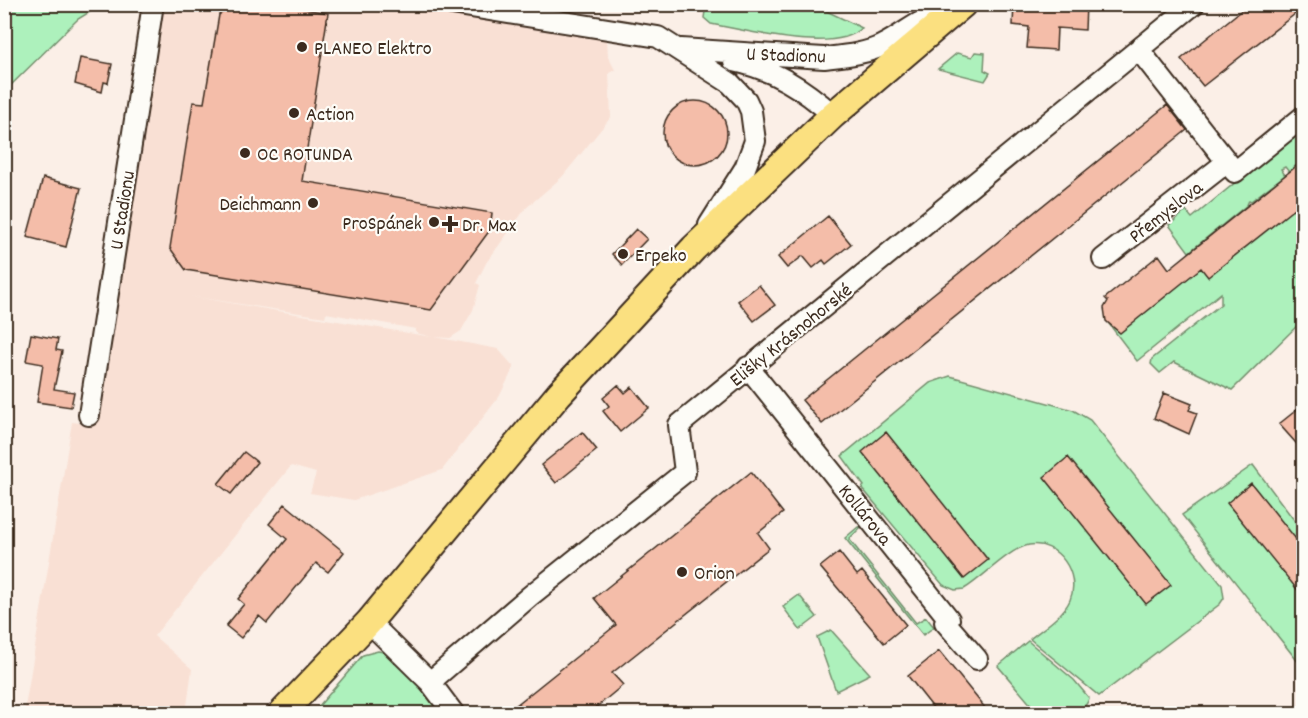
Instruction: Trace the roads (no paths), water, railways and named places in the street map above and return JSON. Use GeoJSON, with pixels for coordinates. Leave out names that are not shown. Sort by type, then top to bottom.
{"type":"FeatureCollection","features":[{"type":"Feature","properties":{"kind":"main road"},"geometry":{"type":"LineString","coordinates":[[281,714],[369,622],[559,394],[694,248],[833,115],[959,7]]}},
{"type":"Feature","properties":{"kind":"street","name":"U Stadionu"},"geometry":{"type":"LineString","coordinates":[[89,415],[153,4]]}},
{"type":"Feature","properties":{"kind":"street","name":"U Stadionu"},"geometry":{"type":"LineString","coordinates":[[452,4],[658,37],[678,48],[739,91],[746,100],[755,122],[755,141],[750,158],[694,248]]}},
{"type":"Feature","properties":{"kind":"street","name":"Elišky Krásnohorské"},"geometry":{"type":"LineString","coordinates":[[430,682],[530,596],[685,471],[679,425],[1194,4]]}},
{"type":"Feature","properties":{"kind":"street","name":"U Stadionu"},"geometry":{"type":"LineString","coordinates":[[678,48],[824,58],[840,56],[881,46],[934,14],[959,7]]}},
{"type":"Feature","properties":{"kind":"street","name":"U Stadionu"},"geometry":{"type":"LineString","coordinates":[[678,48],[748,64],[774,74],[814,99],[833,115]]}},
{"type":"Feature","properties":{"kind":"street"},"geometry":{"type":"LineString","coordinates":[[1139,50],[1235,172],[1304,116]]}},
{"type":"Feature","properties":{"kind":"street","name":"Přemyslova"},"geometry":{"type":"LineString","coordinates":[[1103,260],[1227,162]]}},
{"type":"Feature","properties":{"kind":"street","name":"Kollárova"},"geometry":{"type":"LineString","coordinates":[[748,367],[949,619],[945,622],[977,658]]}},
{"type":"Feature","properties":{"kind":"street"},"geometry":{"type":"LineString","coordinates":[[369,622],[430,682],[454,714]]}},
{"type":"Feature","properties":{"kind":"place","name":"PLANEO Elektro"},"geometry":{"type":"Point","coordinates":[302,47]}},
{"type":"Feature","properties":{"kind":"place","name":"Action"},"geometry":{"type":"Point","coordinates":[294,113]}},
{"type":"Feature","properties":{"kind":"place","name":"OC ROTUNDA"},"geometry":{"type":"Point","coordinates":[245,153]}},
{"type":"Feature","properties":{"kind":"place","name":"Deichmann"},"geometry":{"type":"Point","coordinates":[313,203]}},
{"type":"Feature","properties":{"kind":"place","name":"ProSpánek"},"geometry":{"type":"Point","coordinates":[434,222]}},
{"type":"Feature","properties":{"kind":"place","name":"Dr. Max"},"geometry":{"type":"Point","coordinates":[450,224]}},
{"type":"Feature","properties":{"kind":"place","name":"Erpeko"},"geometry":{"type":"Point","coordinates":[623,254]}},
{"type":"Feature","properties":{"kind":"place","name":"Orion"},"geometry":{"type":"Point","coordinates":[682,572]}}]}
